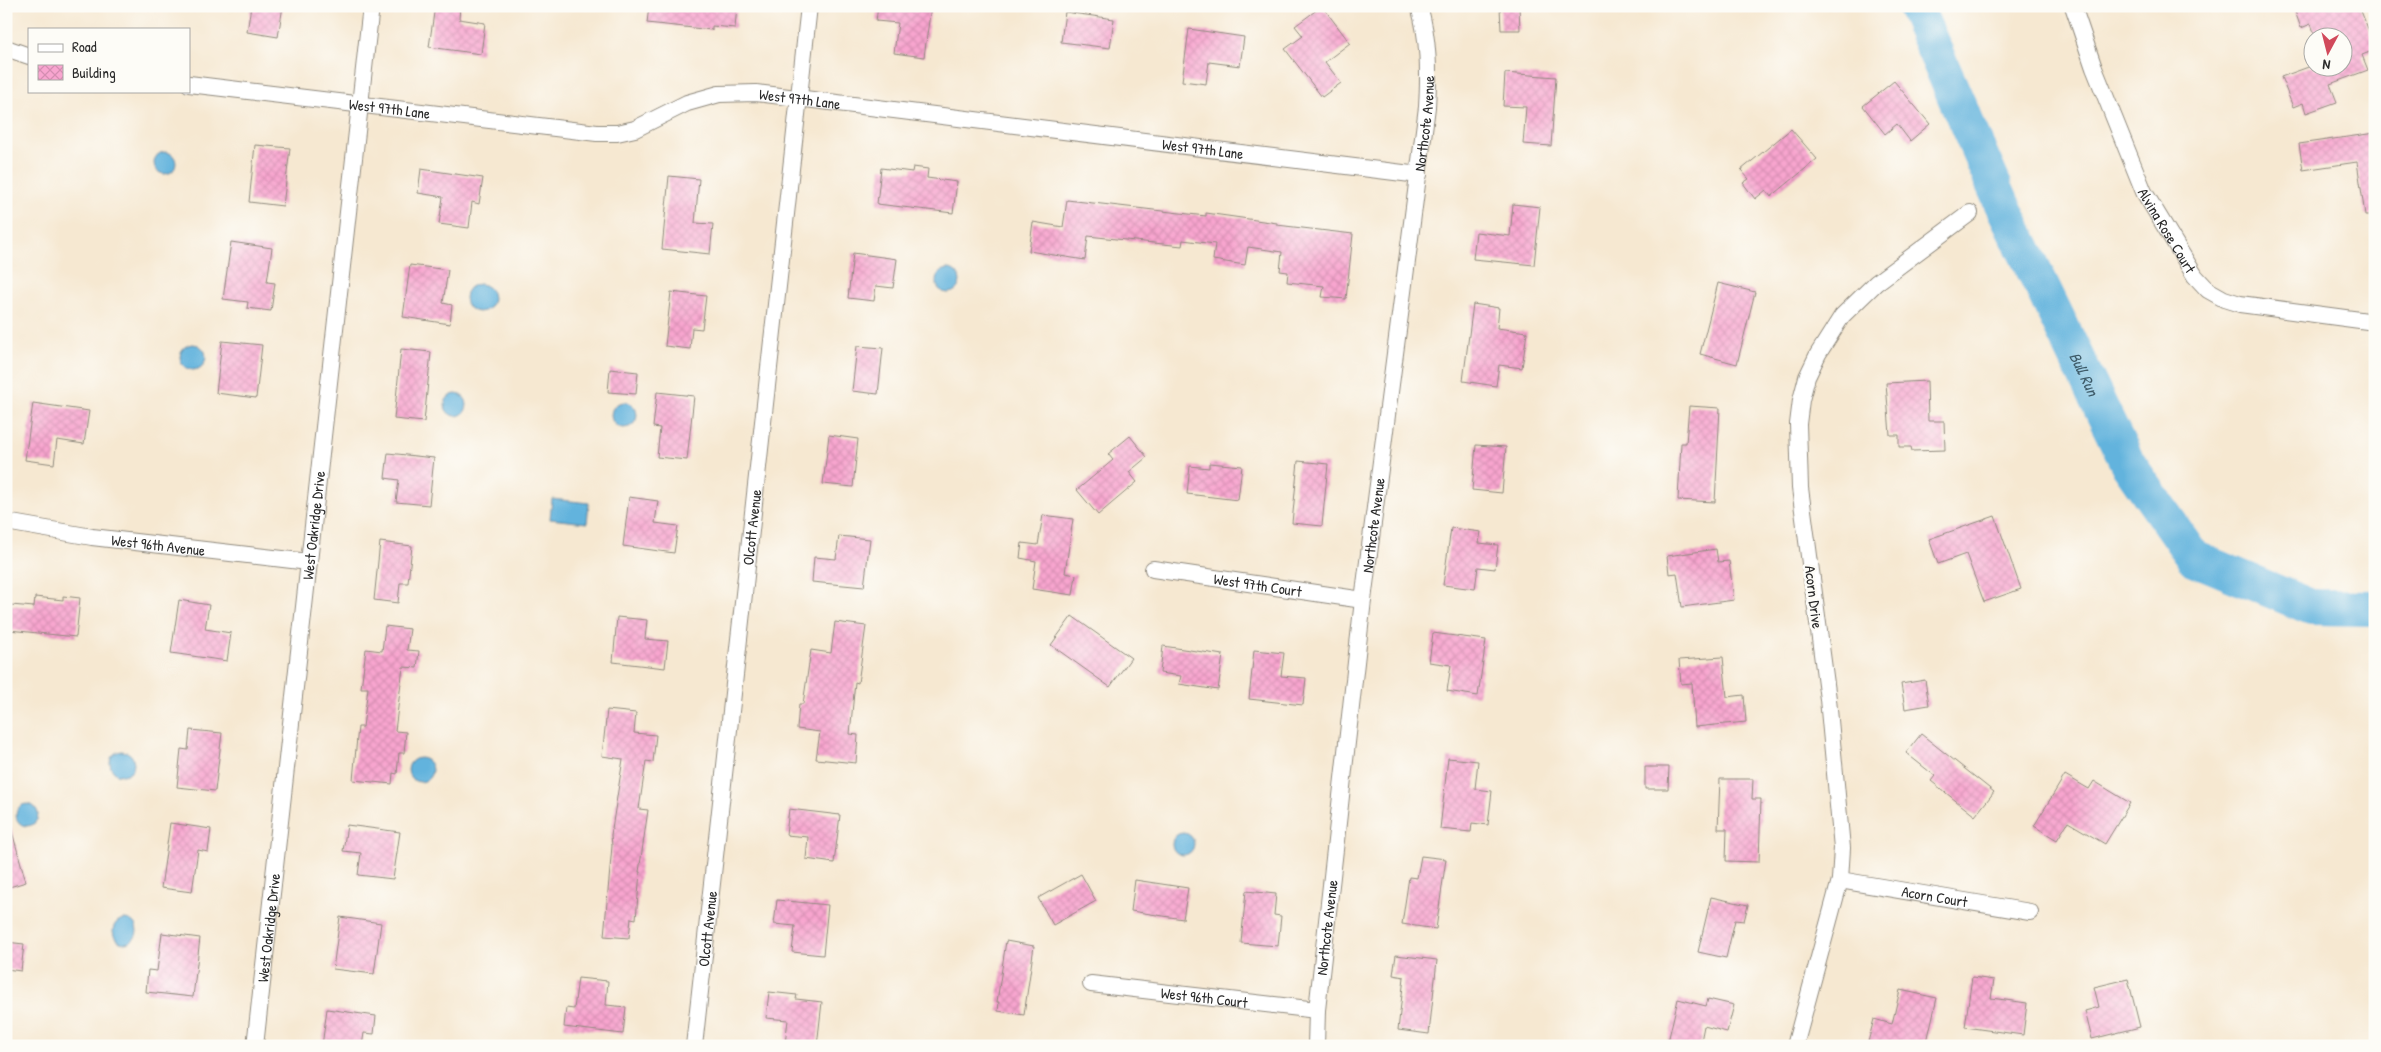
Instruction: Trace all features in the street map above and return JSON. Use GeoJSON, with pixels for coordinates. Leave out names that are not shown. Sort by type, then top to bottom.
{"type":"FeatureCollection","features":[{"type":"Feature","properties":{"kind":"street","name":"West Oakridge Drive"},"geometry":{"type":"LineString","coordinates":[[255,1046],[371,6]]}},
{"type":"Feature","properties":{"kind":"street","name":"Olcott Avenue"},"geometry":{"type":"LineString","coordinates":[[694,1046],[809,6]]}},
{"type":"Feature","properties":{"kind":"street","name":"Northcote Avenue"},"geometry":{"type":"LineString","coordinates":[[1316,1046],[1317,1010],[1363,600],[1427,107],[1429,63],[1426,33],[1419,6]]}},
{"type":"Feature","properties":{"kind":"street","name":"Alvina Rose Court"},"geometry":{"type":"LineString","coordinates":[[2073,6],[2094,68],[2144,192],[2184,259],[2208,290],[2224,299],[2240,304],[2375,322]]}},
{"type":"Feature","properties":{"kind":"street"},"geometry":{"type":"LineString","coordinates":[[6,48],[28,56]]}},
{"type":"Feature","properties":{"kind":"street","name":"West 97th Lane"},"geometry":{"type":"LineString","coordinates":[[190,84],[580,132],[616,133],[635,129],[687,103],[719,94],[756,93],[1419,175]]}},
{"type":"Feature","properties":{"kind":"street","name":"Acorn Drive"},"geometry":{"type":"LineString","coordinates":[[1795,1046],[1840,880],[1842,848],[1839,805],[1800,488],[1798,424],[1801,400],[1807,377],[1818,354],[1842,316],[1876,283],[1970,213]]}},
{"type":"Feature","properties":{"kind":"street","name":"West 96th Avenue"},"geometry":{"type":"LineString","coordinates":[[6,522],[92,537],[309,562]]}},
{"type":"Feature","properties":{"kind":"street","name":"West 97th Court"},"geometry":{"type":"LineString","coordinates":[[1153,569],[1363,600]]}},
{"type":"Feature","properties":{"kind":"street","name":"Acorn Court"},"geometry":{"type":"LineString","coordinates":[[1840,880],[2030,912]]}},
{"type":"Feature","properties":{"kind":"street","name":"West 96th Court"},"geometry":{"type":"LineString","coordinates":[[1091,984],[1317,1010]]}},
{"type":"Feature","properties":{"kind":"water"},"geometry":{"type":"Polygon","coordinates":[[[165,152],[173,155],[176,163],[173,171],[165,174],[157,171],[154,163],[157,155],[165,152]]]}},
{"type":"Feature","properties":{"kind":"water"},"geometry":{"type":"Polygon","coordinates":[[[948,269],[957,272],[960,281],[957,290],[948,293],[939,290],[936,281],[939,272],[948,269]]]}},
{"type":"Feature","properties":{"kind":"water"},"geometry":{"type":"Polygon","coordinates":[[[479,284],[489,288],[493,298],[489,308],[479,312],[469,308],[465,298],[469,288],[479,284]]]}},
{"type":"Feature","properties":{"kind":"water"},"geometry":{"type":"Polygon","coordinates":[[[193,344],[202,348],[206,357],[202,366],[193,370],[184,366],[180,357],[184,348],[193,344]]]}},
{"type":"Feature","properties":{"kind":"water"},"geometry":{"type":"Polygon","coordinates":[[[456,394],[464,397],[467,405],[464,413],[456,416],[448,413],[445,405],[448,397],[456,394]]]}},
{"type":"Feature","properties":{"kind":"water"},"geometry":{"type":"Polygon","coordinates":[[[624,402],[633,406],[637,415],[633,424],[624,428],[615,424],[611,415],[615,406],[624,402]]]}},
{"type":"Feature","properties":{"kind":"water"},"geometry":{"type":"Polygon","coordinates":[[[552,499],[589,503],[587,523],[550,519],[552,499]]]}},
{"type":"Feature","properties":{"kind":"water"},"geometry":{"type":"Polygon","coordinates":[[[122,751],[131,754],[134,763],[131,772],[122,775],[113,772],[110,763],[113,754],[122,751]]]}},
{"type":"Feature","properties":{"kind":"water"},"geometry":{"type":"Polygon","coordinates":[[[420,758],[429,761],[432,770],[429,779],[420,782],[411,779],[408,770],[411,761],[420,758]]]}},
{"type":"Feature","properties":{"kind":"water"},"geometry":{"type":"Polygon","coordinates":[[[27,804],[35,807],[38,815],[35,823],[27,826],[19,823],[16,815],[19,807],[27,804]]]}},
{"type":"Feature","properties":{"kind":"water"},"geometry":{"type":"Polygon","coordinates":[[[1183,833],[1191,836],[1194,844],[1191,852],[1183,855],[1175,852],[1172,844],[1175,836],[1183,833]]]}},
{"type":"Feature","properties":{"kind":"water"},"geometry":{"type":"Polygon","coordinates":[[[125,919],[134,922],[137,931],[134,940],[125,943],[116,940],[113,931],[116,922],[125,919]]]}},
{"type":"Feature","properties":{"kind":"building"},"geometry":{"type":"Polygon","coordinates":[[[251,6],[283,6],[278,37],[247,32],[251,6]]]}},
{"type":"Feature","properties":{"kind":"building"},"geometry":{"type":"Polygon","coordinates":[[[435,6],[460,6],[459,19],[485,23],[481,54],[429,47],[435,6]]]}},
{"type":"Feature","properties":{"kind":"building"},"geometry":{"type":"Polygon","coordinates":[[[649,6],[737,6],[735,28],[712,26],[712,30],[647,23],[649,6]]]}},
{"type":"Feature","properties":{"kind":"building"},"geometry":{"type":"Polygon","coordinates":[[[878,6],[931,6],[924,57],[894,53],[898,23],[876,21],[878,6]]]}},
{"type":"Feature","properties":{"kind":"building"},"geometry":{"type":"Polygon","coordinates":[[[1322,6],[1350,43],[1325,62],[1341,83],[1322,97],[1285,49],[1303,36],[1295,26],[1322,6]]]}},
{"type":"Feature","properties":{"kind":"building"},"geometry":{"type":"Polygon","coordinates":[[[1500,6],[1519,6],[1520,30],[1501,30],[1500,6]]]}},
{"type":"Feature","properties":{"kind":"building"},"geometry":{"type":"Polygon","coordinates":[[[2293,6],[2359,6],[2375,46],[2375,50],[2362,55],[2368,70],[2354,75],[2354,28],[2312,28],[2311,24],[2301,28],[2293,6]]]}},
{"type":"Feature","properties":{"kind":"building"},"geometry":{"type":"Polygon","coordinates":[[[1065,12],[1114,19],[1110,48],[1061,42],[1065,12]]]}},
{"type":"Feature","properties":{"kind":"building"},"geometry":{"type":"Polygon","coordinates":[[[1189,29],[1244,37],[1240,66],[1209,62],[1206,84],[1182,81],[1189,29]]]}},
{"type":"Feature","properties":{"kind":"building"},"geometry":{"type":"Polygon","coordinates":[[[2304,69],[2304,78],[2346,78],[2330,84],[2337,102],[2306,113],[2303,103],[2293,107],[2281,77],[2304,69]]]}},
{"type":"Feature","properties":{"kind":"building"},"geometry":{"type":"Polygon","coordinates":[[[1505,73],[1556,77],[1551,146],[1523,144],[1526,107],[1503,106],[1505,73]]]}},
{"type":"Feature","properties":{"kind":"building"},"geometry":{"type":"Polygon","coordinates":[[[1894,81],[1930,124],[1910,141],[1897,124],[1885,134],[1863,106],[1894,81]]]}},
{"type":"Feature","properties":{"kind":"building"},"geometry":{"type":"Polygon","coordinates":[[[1791,129],[1817,159],[1771,197],[1766,190],[1755,199],[1743,183],[1749,179],[1741,170],[1791,129]]]}},
{"type":"Feature","properties":{"kind":"building"},"geometry":{"type":"Polygon","coordinates":[[[2375,133],[2375,215],[2365,215],[2357,162],[2303,170],[2299,144],[2375,133]]]}},
{"type":"Feature","properties":{"kind":"building"},"geometry":{"type":"Polygon","coordinates":[[[255,145],[290,148],[283,206],[249,202],[255,145]]]}},
{"type":"Feature","properties":{"kind":"building"},"geometry":{"type":"Polygon","coordinates":[[[913,167],[928,169],[927,178],[957,182],[953,213],[877,204],[881,168],[912,172],[913,167]]]}},
{"type":"Feature","properties":{"kind":"building"},"geometry":{"type":"Polygon","coordinates":[[[421,169],[483,178],[479,204],[472,202],[469,228],[439,224],[443,197],[418,193],[421,169]]]}},
{"type":"Feature","properties":{"kind":"building"},"geometry":{"type":"Polygon","coordinates":[[[669,176],[699,179],[695,223],[713,224],[710,254],[662,249],[669,176]]]}},
{"type":"Feature","properties":{"kind":"building"},"geometry":{"type":"Polygon","coordinates":[[[1067,200],[1206,216],[1206,213],[1277,223],[1277,225],[1353,234],[1346,299],[1322,297],[1324,286],[1287,282],[1288,272],[1280,271],[1282,252],[1248,247],[1245,265],[1213,260],[1215,244],[1183,240],[1182,246],[1088,236],[1085,260],[1029,251],[1033,222],[1063,227],[1067,200]]]}},
{"type":"Feature","properties":{"kind":"building"},"geometry":{"type":"Polygon","coordinates":[[[1513,204],[1540,207],[1534,265],[1473,259],[1476,232],[1510,236],[1513,204]]]}},
{"type":"Feature","properties":{"kind":"building"},"geometry":{"type":"Polygon","coordinates":[[[231,242],[272,248],[267,282],[275,283],[271,311],[247,308],[248,302],[223,299],[231,242]]]}},
{"type":"Feature","properties":{"kind":"building"},"geometry":{"type":"Polygon","coordinates":[[[853,253],[897,259],[893,288],[876,286],[874,301],[848,298],[853,253]]]}},
{"type":"Feature","properties":{"kind":"building"},"geometry":{"type":"Polygon","coordinates":[[[410,265],[448,270],[443,303],[452,305],[450,324],[403,317],[410,265]]]}},
{"type":"Feature","properties":{"kind":"building"},"geometry":{"type":"Polygon","coordinates":[[[1718,283],[1755,292],[1737,364],[1700,354],[1718,283]]]}},
{"type":"Feature","properties":{"kind":"building"},"geometry":{"type":"Polygon","coordinates":[[[671,292],[706,296],[702,329],[692,328],[690,349],[665,346],[671,292]]]}},
{"type":"Feature","properties":{"kind":"building"},"geometry":{"type":"Polygon","coordinates":[[[1473,304],[1499,308],[1497,328],[1527,332],[1522,368],[1499,365],[1496,386],[1463,381],[1473,304]]]}},
{"type":"Feature","properties":{"kind":"building"},"geometry":{"type":"Polygon","coordinates":[[[222,341],[262,345],[256,398],[216,393],[222,341]]]}},
{"type":"Feature","properties":{"kind":"building"},"geometry":{"type":"Polygon","coordinates":[[[857,346],[883,348],[878,394],[852,391],[857,346]]]}},
{"type":"Feature","properties":{"kind":"building"},"geometry":{"type":"Polygon","coordinates":[[[401,349],[431,352],[424,422],[394,419],[401,349]]]}},
{"type":"Feature","properties":{"kind":"building"},"geometry":{"type":"Polygon","coordinates":[[[610,369],[638,372],[636,394],[608,392],[610,369]]]}},
{"type":"Feature","properties":{"kind":"building"},"geometry":{"type":"Polygon","coordinates":[[[1927,381],[1928,421],[1944,421],[1945,450],[1912,451],[1911,447],[1899,447],[1899,435],[1890,435],[1886,383],[1927,381]]]}},
{"type":"Feature","properties":{"kind":"building"},"geometry":{"type":"Polygon","coordinates":[[[657,392],[694,396],[687,460],[657,457],[660,428],[653,427],[657,392]]]}},
{"type":"Feature","properties":{"kind":"building"},"geometry":{"type":"Polygon","coordinates":[[[33,403],[89,411],[84,444],[57,440],[54,464],[25,460],[33,403]]]}},
{"type":"Feature","properties":{"kind":"building"},"geometry":{"type":"Polygon","coordinates":[[[1689,406],[1720,408],[1715,502],[1678,500],[1681,443],[1686,443],[1689,406]]]}},
{"type":"Feature","properties":{"kind":"building"},"geometry":{"type":"Polygon","coordinates":[[[829,435],[858,439],[853,487],[823,484],[829,435]]]}},
{"type":"Feature","properties":{"kind":"building"},"geometry":{"type":"Polygon","coordinates":[[[1130,436],[1147,457],[1129,472],[1137,482],[1098,515],[1077,490],[1113,460],[1108,454],[1130,436]]]}},
{"type":"Feature","properties":{"kind":"building"},"geometry":{"type":"Polygon","coordinates":[[[1476,445],[1506,447],[1502,493],[1472,490],[1476,445]]]}},
{"type":"Feature","properties":{"kind":"building"},"geometry":{"type":"Polygon","coordinates":[[[388,453],[434,458],[429,505],[396,502],[399,480],[385,478],[388,453]]]}},
{"type":"Feature","properties":{"kind":"building"},"geometry":{"type":"Polygon","coordinates":[[[1298,461],[1328,464],[1322,526],[1292,523],[1298,461]]]}},
{"type":"Feature","properties":{"kind":"building"},"geometry":{"type":"Polygon","coordinates":[[[1209,463],[1242,466],[1238,500],[1187,494],[1190,466],[1209,468],[1209,463]]]}},
{"type":"Feature","properties":{"kind":"building"},"geometry":{"type":"Polygon","coordinates":[[[629,497],[658,501],[655,523],[678,526],[674,553],[623,546],[629,497]]]}},
{"type":"Feature","properties":{"kind":"building"},"geometry":{"type":"Polygon","coordinates":[[[1043,515],[1073,519],[1065,573],[1076,575],[1073,595],[1032,589],[1036,561],[1020,558],[1022,543],[1038,545],[1043,515]]]}},
{"type":"Feature","properties":{"kind":"building"},"geometry":{"type":"Polygon","coordinates":[[[1995,516],[2021,589],[1984,602],[1966,554],[1938,564],[1929,539],[1995,516]]]}},
{"type":"Feature","properties":{"kind":"building"},"geometry":{"type":"Polygon","coordinates":[[[1451,528],[1481,532],[1479,543],[1498,545],[1495,569],[1478,567],[1475,589],[1443,585],[1451,528]]]}},
{"type":"Feature","properties":{"kind":"building"},"geometry":{"type":"Polygon","coordinates":[[[839,536],[870,539],[864,587],[812,582],[814,557],[836,559],[839,536]]]}},
{"type":"Feature","properties":{"kind":"building"},"geometry":{"type":"Polygon","coordinates":[[[380,542],[412,546],[408,583],[400,583],[398,603],[374,600],[380,542]]]}},
{"type":"Feature","properties":{"kind":"building"},"geometry":{"type":"Polygon","coordinates":[[[1716,549],[1718,562],[1729,561],[1734,600],[1682,607],[1677,573],[1669,574],[1667,556],[1716,549]]]}},
{"type":"Feature","properties":{"kind":"building"},"geometry":{"type":"Polygon","coordinates":[[[63,596],[80,598],[76,637],[9,630],[11,605],[34,607],[35,597],[63,600],[63,596]]]}},
{"type":"Feature","properties":{"kind":"building"},"geometry":{"type":"Polygon","coordinates":[[[179,600],[209,605],[205,629],[231,633],[227,661],[171,653],[179,600]]]}},
{"type":"Feature","properties":{"kind":"building"},"geometry":{"type":"Polygon","coordinates":[[[1072,616],[1131,658],[1110,687],[1051,645],[1072,616]]]}},
{"type":"Feature","properties":{"kind":"building"},"geometry":{"type":"Polygon","coordinates":[[[617,617],[647,620],[645,639],[668,641],[665,668],[613,662],[617,617]]]}},
{"type":"Feature","properties":{"kind":"building"},"geometry":{"type":"Polygon","coordinates":[[[835,622],[866,626],[858,683],[855,682],[850,734],[858,735],[856,763],[816,759],[820,732],[797,729],[799,704],[803,704],[811,650],[831,653],[835,622]]]}},
{"type":"Feature","properties":{"kind":"building"},"geometry":{"type":"Polygon","coordinates":[[[385,626],[410,629],[407,650],[419,651],[417,668],[403,667],[395,731],[406,732],[404,753],[399,753],[397,774],[393,773],[392,784],[353,780],[358,727],[363,727],[368,688],[361,688],[366,649],[382,651],[385,626]]]}},
{"type":"Feature","properties":{"kind":"building"},"geometry":{"type":"Polygon","coordinates":[[[1433,633],[1486,640],[1478,696],[1447,691],[1451,665],[1429,662],[1433,633]]]}},
{"type":"Feature","properties":{"kind":"building"},"geometry":{"type":"Polygon","coordinates":[[[1163,646],[1223,655],[1218,690],[1179,684],[1181,676],[1160,673],[1163,646]]]}},
{"type":"Feature","properties":{"kind":"building"},"geometry":{"type":"Polygon","coordinates":[[[1254,650],[1284,653],[1281,676],[1306,678],[1303,705],[1249,699],[1254,650]]]}},
{"type":"Feature","properties":{"kind":"building"},"geometry":{"type":"Polygon","coordinates":[[[1723,657],[1727,697],[1744,695],[1746,722],[1695,727],[1692,683],[1681,684],[1679,660],[1723,657]]]}},
{"type":"Feature","properties":{"kind":"building"},"geometry":{"type":"Polygon","coordinates":[[[1925,680],[1929,705],[1905,709],[1901,684],[1925,680]]]}},
{"type":"Feature","properties":{"kind":"building"},"geometry":{"type":"Polygon","coordinates":[[[607,710],[636,713],[634,733],[656,735],[653,762],[646,761],[639,809],[648,810],[639,872],[636,919],[631,918],[629,938],[604,936],[612,846],[611,835],[623,759],[602,756],[607,710]]]}},
{"type":"Feature","properties":{"kind":"building"},"geometry":{"type":"Polygon","coordinates":[[[190,730],[222,733],[215,791],[177,787],[181,749],[188,750],[190,730]]]}},
{"type":"Feature","properties":{"kind":"building"},"geometry":{"type":"Polygon","coordinates":[[[1921,734],[1994,792],[1975,816],[1931,781],[1935,776],[1906,753],[1921,734]]]}},
{"type":"Feature","properties":{"kind":"building"},"geometry":{"type":"Polygon","coordinates":[[[1448,758],[1478,761],[1475,789],[1492,791],[1488,825],[1472,823],[1471,832],[1440,829],[1448,758]]]}},
{"type":"Feature","properties":{"kind":"building"},"geometry":{"type":"Polygon","coordinates":[[[1645,767],[1669,767],[1668,789],[1645,789],[1645,767]]]}},
{"type":"Feature","properties":{"kind":"building"},"geometry":{"type":"Polygon","coordinates":[[[2065,775],[2089,789],[2094,781],[2130,803],[2105,844],[2068,822],[2057,840],[2034,826],[2065,775]]]}},
{"type":"Feature","properties":{"kind":"building"},"geometry":{"type":"Polygon","coordinates":[[[1720,779],[1753,779],[1752,799],[1761,799],[1759,862],[1726,861],[1727,829],[1718,829],[1720,779]]]}},
{"type":"Feature","properties":{"kind":"building"},"geometry":{"type":"Polygon","coordinates":[[[789,809],[840,815],[834,863],[806,859],[808,837],[786,835],[789,809]]]}},
{"type":"Feature","properties":{"kind":"building"},"geometry":{"type":"Polygon","coordinates":[[[170,823],[211,829],[208,852],[198,850],[192,892],[161,888],[170,823]]]}},
{"type":"Feature","properties":{"kind":"building"},"geometry":{"type":"Polygon","coordinates":[[[347,825],[400,832],[393,879],[358,875],[361,853],[343,851],[347,825]]]}},
{"type":"Feature","properties":{"kind":"building"},"geometry":{"type":"Polygon","coordinates":[[[11,828],[26,882],[6,888],[6,829],[11,828]]]}},
{"type":"Feature","properties":{"kind":"building"},"geometry":{"type":"Polygon","coordinates":[[[1421,856],[1446,859],[1436,929],[1402,924],[1409,877],[1417,878],[1421,856]]]}},
{"type":"Feature","properties":{"kind":"building"},"geometry":{"type":"Polygon","coordinates":[[[1081,874],[1096,901],[1053,925],[1038,898],[1081,874]]]}},
{"type":"Feature","properties":{"kind":"building"},"geometry":{"type":"Polygon","coordinates":[[[1135,880],[1188,888],[1183,919],[1131,911],[1135,880]]]}},
{"type":"Feature","properties":{"kind":"building"},"geometry":{"type":"Polygon","coordinates":[[[1246,891],[1276,894],[1274,915],[1281,916],[1278,946],[1241,943],[1246,891]]]}},
{"type":"Feature","properties":{"kind":"building"},"geometry":{"type":"Polygon","coordinates":[[[1711,897],[1748,905],[1744,921],[1735,920],[1726,958],[1698,952],[1711,897]]]}},
{"type":"Feature","properties":{"kind":"building"},"geometry":{"type":"Polygon","coordinates":[[[777,900],[828,905],[823,955],[792,952],[795,926],[774,924],[777,900]]]}},
{"type":"Feature","properties":{"kind":"building"},"geometry":{"type":"Polygon","coordinates":[[[340,917],[381,923],[374,974],[333,969],[340,917]]]}},
{"type":"Feature","properties":{"kind":"building"},"geometry":{"type":"Polygon","coordinates":[[[162,933],[200,938],[193,997],[146,992],[148,970],[157,971],[162,933]]]}},
{"type":"Feature","properties":{"kind":"building"},"geometry":{"type":"Polygon","coordinates":[[[1006,941],[1034,946],[1024,1015],[998,1011],[999,1002],[997,1002],[1006,941]]]}},
{"type":"Feature","properties":{"kind":"building"},"geometry":{"type":"Polygon","coordinates":[[[6,942],[24,944],[21,971],[6,969],[6,942]]]}},
{"type":"Feature","properties":{"kind":"building"},"geometry":{"type":"Polygon","coordinates":[[[1396,955],[1437,960],[1429,1034],[1398,1030],[1404,977],[1393,975],[1396,955]]]}},
{"type":"Feature","properties":{"kind":"building"},"geometry":{"type":"Polygon","coordinates":[[[1972,977],[1994,980],[1991,998],[2027,1003],[2023,1035],[1965,1027],[1972,977]]]}},
{"type":"Feature","properties":{"kind":"building"},"geometry":{"type":"Polygon","coordinates":[[[578,978],[608,981],[606,1005],[626,1007],[623,1034],[564,1027],[566,1008],[574,1009],[578,978]]]}},
{"type":"Feature","properties":{"kind":"building"},"geometry":{"type":"Polygon","coordinates":[[[2128,979],[2140,1027],[2092,1039],[2085,1011],[2099,1007],[2094,987],[2128,979]]]}},
{"type":"Feature","properties":{"kind":"building"},"geometry":{"type":"Polygon","coordinates":[[[1900,990],[1937,998],[1926,1046],[1867,1046],[1874,1019],[1892,1024],[1900,990]]]}},
{"type":"Feature","properties":{"kind":"building"},"geometry":{"type":"Polygon","coordinates":[[[769,992],[797,995],[796,999],[822,1002],[817,1046],[785,1044],[788,1020],[766,1018],[769,992]]]}},
{"type":"Feature","properties":{"kind":"building"},"geometry":{"type":"Polygon","coordinates":[[[1678,999],[1706,1006],[1708,999],[1734,1005],[1727,1032],[1704,1026],[1700,1046],[1667,1046],[1678,999]]]}},
{"type":"Feature","properties":{"kind":"building"},"geometry":{"type":"Polygon","coordinates":[[[327,1009],[376,1016],[374,1034],[364,1033],[362,1046],[322,1046],[327,1009]]]}},
{"type":"Feature","properties":{"kind":"waterway","name":"Bull Run"},"geometry":{"type":"LineString","coordinates":[[1915,6],[2002,204],[2127,462],[2194,558],[2311,607],[2375,608]]}}]}
